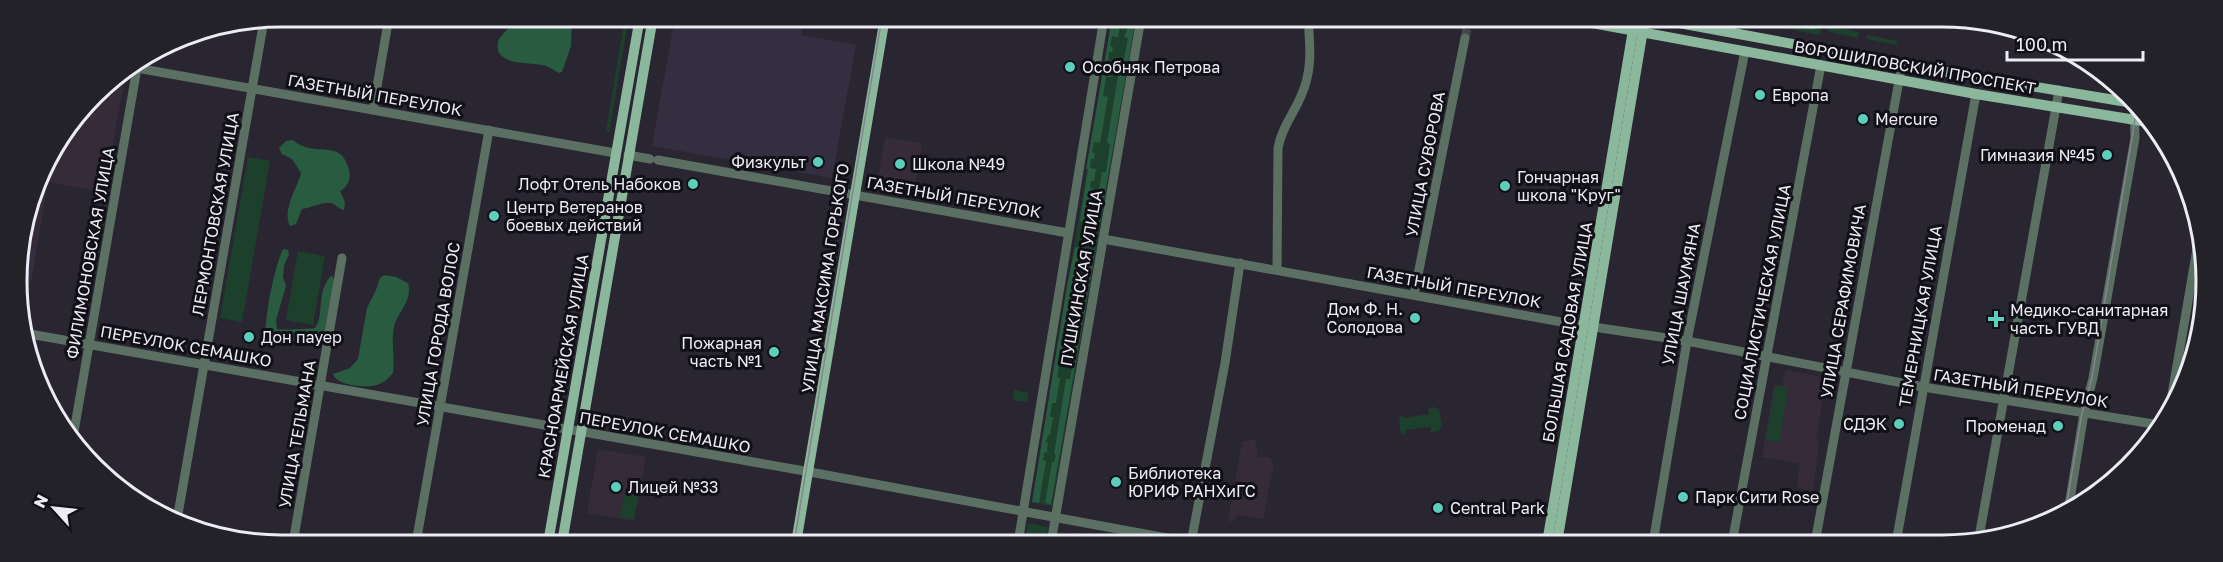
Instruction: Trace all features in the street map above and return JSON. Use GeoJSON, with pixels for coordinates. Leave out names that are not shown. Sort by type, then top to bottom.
{"type":"FeatureCollection","features":[{"type":"Feature","properties":{"kind":"main road","name":"КРАСНОАРМЕЙСКАЯ УЛИЦА"},"geometry":{"type":"LineString","coordinates":[[549,535],[638,27]]}},
{"type":"Feature","properties":{"kind":"main road","name":"КРАСНОАРМЕЙСКАЯ УЛИЦА"},"geometry":{"type":"LineString","coordinates":[[563,535],[651,27]]}},
{"type":"Feature","properties":{"kind":"main road","name":"УЛИЦА МАКСИМА ГОРЬКОГО"},"geometry":{"type":"LineString","coordinates":[[796,535],[883,27]]}},
{"type":"Feature","properties":{"kind":"main road","name":"ВОРОШИЛОВСКИЙ ПРОСПЕКТ"},"geometry":{"type":"LineString","coordinates":[[1612,27],[1976,94],[2139,121]]}},
{"type":"Feature","properties":{"kind":"main road","name":"БОЛЬШАЯ САДОВАЯ УЛИЦА"},"geometry":{"type":"LineString","coordinates":[[1637,27],[1638,32]]}},
{"type":"Feature","properties":{"kind":"main road","name":"БОЛЬШАЯ САДОВАЯ УЛИЦА"},"geometry":{"type":"LineString","coordinates":[[1549,535],[1640,27]]}},
{"type":"Feature","properties":{"kind":"main road","name":"ВОРОШИЛОВСКИЙ ПРОСПЕКТ"},"geometry":{"type":"LineString","coordinates":[[1701,27],[2123,102]]}},
{"type":"Feature","properties":{"kind":"main road","name":"БОЛЬШАЯ САДОВАЯ УЛИЦА"},"geometry":{"type":"LineString","coordinates":[[1558,535],[1588,327]]}},
{"type":"Feature","properties":{"kind":"street"},"geometry":{"type":"LineString","coordinates":[[373,110],[387,27]]}},
{"type":"Feature","properties":{"kind":"street","name":"ПУШКИНСКАЯ УЛИЦА"},"geometry":{"type":"LineString","coordinates":[[1019,535],[1102,27]]}},
{"type":"Feature","properties":{"kind":"street","name":"ПУШКИНСКАЯ УЛИЦА"},"geometry":{"type":"LineString","coordinates":[[1053,535],[1139,27]]}},
{"type":"Feature","properties":{"kind":"street"},"geometry":{"type":"LineString","coordinates":[[1277,270],[1278,148],[1310,69],[1308,27]]}},
{"type":"Feature","properties":{"kind":"street","name":"ЛЕРМОНТОВСКАЯ УЛИЦА"},"geometry":{"type":"LineString","coordinates":[[178,513],[263,28]]}},
{"type":"Feature","properties":{"kind":"street","name":"УЛИЦА СУВОРОВА"},"geometry":{"type":"LineString","coordinates":[[1414,295],[1466,38]]}},
{"type":"Feature","properties":{"kind":"street","name":"УЛИЦА ШАУМЯНА"},"geometry":{"type":"LineString","coordinates":[[1654,535],[1687,341],[1745,51]]}},
{"type":"Feature","properties":{"kind":"street","name":"УЛИЦА СЕРАФИМОВИЧА"},"geometry":{"type":"LineString","coordinates":[[1816,535],[1902,64]]}},
{"type":"Feature","properties":{"kind":"street","name":"СОЦИАЛИСТИЧЕСКАЯ УЛИЦА"},"geometry":{"type":"LineString","coordinates":[[1734,535],[1821,65]]}},
{"type":"Feature","properties":{"kind":"street","name":"ГАЗЕТНЫЙ ПЕРЕУЛОК"},"geometry":{"type":"LineString","coordinates":[[141,69],[615,153]]}},
{"type":"Feature","properties":{"kind":"street","name":"ФИЛИМОНОВСКАЯ УЛИЦА"},"geometry":{"type":"LineString","coordinates":[[75,429],[133,75]]}},
{"type":"Feature","properties":{"kind":"street"},"geometry":{"type":"LineString","coordinates":[[1980,532],[2059,90]]}},
{"type":"Feature","properties":{"kind":"street","name":"ТЕМЕРНИЦКАЯ УЛИЦА"},"geometry":{"type":"LineString","coordinates":[[1897,535],[1976,94]]}},
{"type":"Feature","properties":{"kind":"street"},"geometry":{"type":"LineString","coordinates":[[2070,500],[2135,138],[2134,116]]}},
{"type":"Feature","properties":{"kind":"street","name":"УЛИЦА ГОРОДА ВОЛОС"},"geometry":{"type":"LineString","coordinates":[[417,535],[489,130]]}},
{"type":"Feature","properties":{"kind":"street","name":"ГАЗЕТНЫЙ ПЕРЕУЛОК"},"geometry":{"type":"LineString","coordinates":[[628,155],[1068,233]]}},
{"type":"Feature","properties":{"kind":"street","name":"ГАЗЕТНЫЙ ПЕРЕУЛОК"},"geometry":{"type":"LineString","coordinates":[[1103,239],[1588,327],[1687,341],[1923,387],[2152,424]]}},
{"type":"Feature","properties":{"kind":"street","name":"УЛИЦА ТЕЛЬМАНА"},"geometry":{"type":"LineString","coordinates":[[294,535],[342,258]]}},
{"type":"Feature","properties":{"kind":"street"},"geometry":{"type":"LineString","coordinates":[[2174,385],[2195,261]]}},
{"type":"Feature","properties":{"kind":"street"},"geometry":{"type":"LineString","coordinates":[[1194,535],[1240,263]]}},
{"type":"Feature","properties":{"kind":"street","name":"ПЕРЕУЛОК СЕМАШКО"},"geometry":{"type":"LineString","coordinates":[[33,335],[441,406],[1149,535]]}},
{"type":"Feature","properties":{"kind":"shaded area"},"geometry":{"type":"Polygon","coordinates":[[[673,27],[802,27],[801,35],[856,45],[832,178],[652,146],[673,27]]]}},
{"type":"Feature","properties":{"kind":"shaded area"},"geometry":{"type":"Polygon","coordinates":[[[124,80],[104,192],[48,182],[37,248],[29,247],[32,231],[40,199],[53,169],[79,126],[101,101],[124,80]]]}},
{"type":"Feature","properties":{"kind":"shaded area","name":"Школа №49"},"geometry":{"type":"Polygon","coordinates":[[[885,137],[922,143],[914,193],[877,187],[885,137]]]}},
{"type":"Feature","properties":{"kind":"shaded area"},"geometry":{"type":"Polygon","coordinates":[[[29,247],[37,248],[31,281],[27,282],[29,247]]]}},
{"type":"Feature","properties":{"kind":"shaded area"},"geometry":{"type":"Polygon","coordinates":[[[1786,370],[1830,378],[1827,398],[1823,398],[1816,440],[1819,441],[1813,491],[1797,488],[1800,464],[1762,457],[1774,385],[1782,386],[1786,370]]]}},
{"type":"Feature","properties":{"kind":"shaded area"},"geometry":{"type":"Polygon","coordinates":[[[1255,439],[1258,457],[1269,457],[1274,464],[1263,519],[1238,515],[1234,520],[1228,522],[1242,442],[1255,439]]]}},
{"type":"Feature","properties":{"kind":"shaded area","name":"Лицей №33"},"geometry":{"type":"Polygon","coordinates":[[[598,449],[646,457],[634,521],[587,513],[598,449]]]}},
{"type":"Feature","properties":{"kind":"shaded area"},"geometry":{"type":"Polygon","coordinates":[[[1072,532],[1089,535],[1071,535],[1072,532]]]}},
{"type":"Feature","properties":{"kind":"green space"},"geometry":{"type":"Polygon","coordinates":[[[509,27],[572,27],[571,46],[562,72],[559,73],[542,65],[514,61],[501,55],[498,42],[509,27]]]}},
{"type":"Feature","properties":{"kind":"green space"},"geometry":{"type":"Polygon","coordinates":[[[623,27],[627,27],[609,132],[606,131],[623,27]]]}},
{"type":"Feature","properties":{"kind":"green space"},"geometry":{"type":"Polygon","coordinates":[[[1110,27],[1120,27],[1118,37],[1112,36],[1110,46],[1113,47],[1112,52],[1109,52],[1108,63],[1113,64],[1111,77],[1106,77],[1103,96],[1108,97],[1100,143],[1094,142],[1092,152],[1095,153],[1094,159],[1091,159],[1090,168],[1096,169],[1094,181],[1091,181],[1090,188],[1093,189],[1087,222],[1080,221],[1088,169],[1086,169],[1110,27]]]}},
{"type":"Feature","properties":{"kind":"green space"},"geometry":{"type":"Polygon","coordinates":[[[1111,27],[1134,27],[1052,506],[1032,502],[1111,27]]]}},
{"type":"Feature","properties":{"kind":"green space"},"geometry":{"type":"Polygon","coordinates":[[[1128,27],[1134,27],[1100,222],[1097,222],[1099,214],[1095,213],[1102,172],[1106,172],[1110,144],[1107,143],[1119,70],[1122,70],[1128,38],[1124,37],[1128,27]]]}},
{"type":"Feature","properties":{"kind":"green space"},"geometry":{"type":"Polygon","coordinates":[[[1778,27],[1822,27],[1820,35],[1778,27]]]}},
{"type":"Feature","properties":{"kind":"green space"},"geometry":{"type":"Polygon","coordinates":[[[1798,27],[1817,27],[1814,30],[1798,27]]]}},
{"type":"Feature","properties":{"kind":"green space"},"geometry":{"type":"Polygon","coordinates":[[[1840,27],[1859,32],[1858,38],[1830,32],[1826,28],[1840,27]]]}},
{"type":"Feature","properties":{"kind":"green space"},"geometry":{"type":"Polygon","coordinates":[[[1867,35],[1897,41],[1897,45],[1867,39],[1867,35]]]}},
{"type":"Feature","properties":{"kind":"green space"},"geometry":{"type":"Polygon","coordinates":[[[293,140],[308,148],[330,150],[342,156],[350,176],[347,185],[340,191],[345,202],[344,210],[329,203],[302,209],[296,224],[290,226],[289,206],[301,173],[292,159],[282,154],[279,148],[286,141],[293,140]]]}},
{"type":"Feature","properties":{"kind":"green space"},"geometry":{"type":"Polygon","coordinates":[[[248,157],[270,161],[242,322],[220,318],[248,157]]]}},
{"type":"Feature","properties":{"kind":"green space"},"geometry":{"type":"Polygon","coordinates":[[[1075,247],[1083,249],[1077,268],[1079,269],[1077,281],[1074,280],[1073,302],[1070,301],[1067,316],[1071,317],[1065,334],[1067,335],[1063,361],[1060,361],[1057,377],[1060,378],[1056,403],[1052,403],[1050,417],[1053,417],[1050,435],[1046,442],[1048,443],[1047,452],[1044,453],[1043,460],[1046,461],[1039,503],[1032,502],[1067,286],[1075,247]]]}},
{"type":"Feature","properties":{"kind":"green space"},"geometry":{"type":"Polygon","coordinates":[[[283,249],[288,250],[289,254],[284,266],[283,277],[286,286],[276,320],[277,329],[315,328],[318,323],[324,288],[332,275],[334,281],[325,341],[319,344],[266,336],[271,292],[283,249]]]}},
{"type":"Feature","properties":{"kind":"green space"},"geometry":{"type":"Polygon","coordinates":[[[298,251],[325,256],[313,325],[286,320],[298,251]]]}},
{"type":"Feature","properties":{"kind":"green space"},"geometry":{"type":"Polygon","coordinates":[[[1093,251],[1095,252],[1051,504],[1045,503],[1052,462],[1056,455],[1054,454],[1066,379],[1070,379],[1073,363],[1069,362],[1077,318],[1081,318],[1083,304],[1080,303],[1087,258],[1092,259],[1093,251]]]}},
{"type":"Feature","properties":{"kind":"green space"},"geometry":{"type":"Polygon","coordinates":[[[384,275],[396,277],[408,283],[409,289],[407,301],[394,327],[393,373],[377,385],[346,384],[333,374],[350,368],[358,359],[367,308],[380,278],[384,275]]]}},
{"type":"Feature","properties":{"kind":"green space"},"geometry":{"type":"Polygon","coordinates":[[[1775,386],[1788,388],[1779,442],[1766,440],[1775,386]]]}},
{"type":"Feature","properties":{"kind":"green space"},"geometry":{"type":"Polygon","coordinates":[[[1014,390],[1029,393],[1027,402],[1013,400],[1014,390]]]}},
{"type":"Feature","properties":{"kind":"green space"},"geometry":{"type":"Polygon","coordinates":[[[1434,407],[1439,410],[1442,426],[1438,431],[1431,432],[1430,427],[1406,430],[1404,436],[1402,434],[1401,415],[1405,418],[1429,414],[1428,408],[1434,407]]]}},
{"type":"Feature","properties":{"kind":"green space"},"geometry":{"type":"Polygon","coordinates":[[[626,488],[639,490],[634,519],[620,517],[626,488]]]}},
{"type":"Feature","properties":{"kind":"green space"},"geometry":{"type":"Polygon","coordinates":[[[1028,523],[1048,527],[1046,535],[1026,535],[1028,523]]]}},
{"type":"Feature","properties":{"kind":"tunnel"},"geometry":{"type":"LineString","coordinates":[[1465,38],[1467,27]]}},
{"type":"Feature","properties":{"kind":"tram line"},"geometry":{"type":"LineString","coordinates":[[795,535],[880,27]]}},
{"type":"Feature","properties":{"kind":"tram line"},"geometry":{"type":"LineString","coordinates":[[2067,502],[2082,413],[2092,378],[2135,117]]}},
{"type":"Feature","properties":{"kind":"place","name":"Особняк Петрова"},"geometry":{"type":"Point","coordinates":[1070,67]}},
{"type":"Feature","properties":{"kind":"place","name":"Европа"},"geometry":{"type":"Point","coordinates":[1760,95]}},
{"type":"Feature","properties":{"kind":"place","name":"Mercure"},"geometry":{"type":"Point","coordinates":[1863,119]}},
{"type":"Feature","properties":{"kind":"place","name":"Гимназия №45"},"geometry":{"type":"Point","coordinates":[2107,155]}},
{"type":"Feature","properties":{"kind":"place","name":"Физкульт"},"geometry":{"type":"Point","coordinates":[818,162]}},
{"type":"Feature","properties":{"kind":"place","name":"Школа №49"},"geometry":{"type":"Point","coordinates":[900,164]}},
{"type":"Feature","properties":{"kind":"place","name":"Лофт Отель Набоков"},"geometry":{"type":"Point","coordinates":[693,184]}},
{"type":"Feature","properties":{"kind":"place","name":"Гончарная школа \"Круг\""},"geometry":{"type":"Point","coordinates":[1505,186]}},
{"type":"Feature","properties":{"kind":"place","name":"Центр Ветеранов боевых действий"},"geometry":{"type":"Point","coordinates":[494,216]}},
{"type":"Feature","properties":{"kind":"place","name":"Дом Ф. Н. Солодова"},"geometry":{"type":"Point","coordinates":[1415,318]}},
{"type":"Feature","properties":{"kind":"place","name":"Медико-санитарная часть ГУВД"},"geometry":{"type":"Point","coordinates":[1996,319]}},
{"type":"Feature","properties":{"kind":"place","name":"Дон пауер"},"geometry":{"type":"Point","coordinates":[249,337]}},
{"type":"Feature","properties":{"kind":"place","name":"Пожарная часть №1"},"geometry":{"type":"Point","coordinates":[774,352]}},
{"type":"Feature","properties":{"kind":"place","name":"СДЭК"},"geometry":{"type":"Point","coordinates":[1899,424]}},
{"type":"Feature","properties":{"kind":"place","name":"Променад"},"geometry":{"type":"Point","coordinates":[2058,426]}},
{"type":"Feature","properties":{"kind":"place","name":"Библиотека ЮРИФ РАНХиГС"},"geometry":{"type":"Point","coordinates":[1116,482]}},
{"type":"Feature","properties":{"kind":"place","name":"Лицей №33"},"geometry":{"type":"Point","coordinates":[616,487]}},
{"type":"Feature","properties":{"kind":"place","name":"Парк Сити Rose"},"geometry":{"type":"Point","coordinates":[1683,497]}},
{"type":"Feature","properties":{"kind":"place","name":"Central Park"},"geometry":{"type":"Point","coordinates":[1438,508]}}]}
